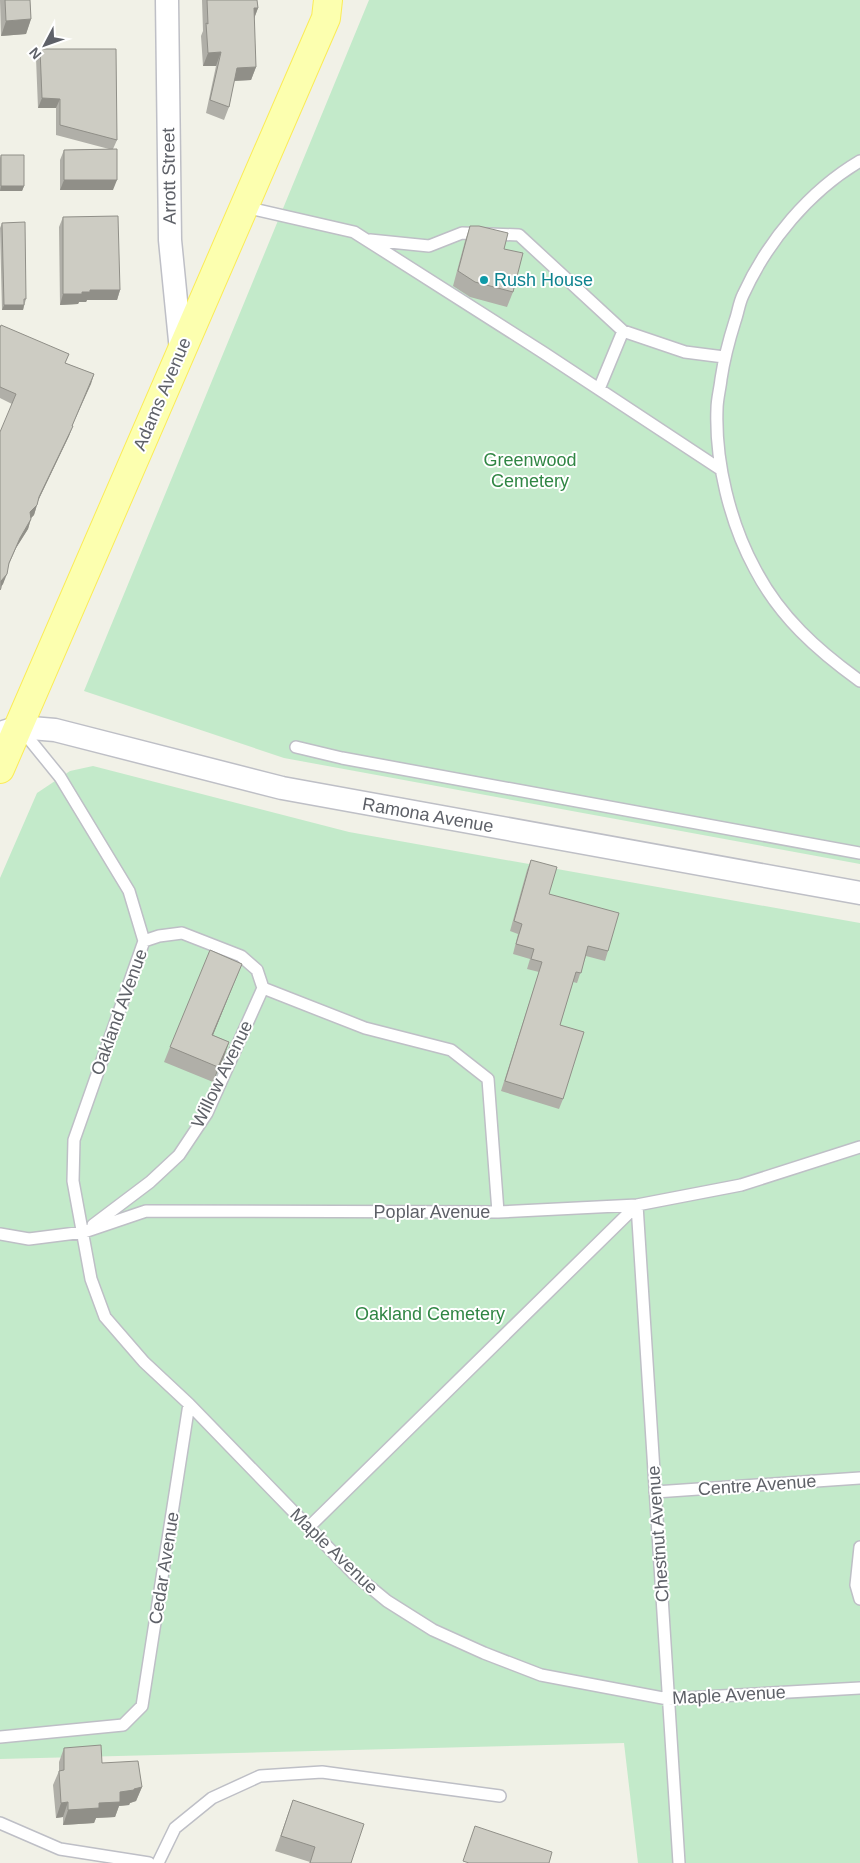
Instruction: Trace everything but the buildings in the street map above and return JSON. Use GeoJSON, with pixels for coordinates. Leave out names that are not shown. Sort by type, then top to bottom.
{"type":"FeatureCollection","features":[{"type":"Feature","properties":{"kind":"main road","name":"Adams Avenue"},"geometry":{"type":"LineString","coordinates":[[0,769],[9,730],[30,698],[332,6]]}},
{"type":"Feature","properties":{"kind":"street","name":"Arrott Street"},"geometry":{"type":"LineString","coordinates":[[167,0],[170,240],[180,351]]}},
{"type":"Feature","properties":{"kind":"street","name":"Ramona Avenue"},"geometry":{"type":"LineString","coordinates":[[9,730],[55,730],[282,788],[860,893]]}},
{"type":"Feature","properties":{"kind":"lane"},"geometry":{"type":"LineString","coordinates":[[860,161],[848,168],[805,204],[770,247],[742,296],[724,357],[717,409],[720,469],[733,520],[754,568],[768,591],[795,626],[826,656],[860,681]]}},
{"type":"Feature","properties":{"kind":"lane"},"geometry":{"type":"LineString","coordinates":[[244,206],[354,232],[367,239],[600,389],[720,469]]}},
{"type":"Feature","properties":{"kind":"lane"},"geometry":{"type":"LineString","coordinates":[[367,239],[429,246],[462,233],[519,235],[624,330],[685,352],[724,357]]}},
{"type":"Feature","properties":{"kind":"lane"},"geometry":{"type":"LineString","coordinates":[[600,389],[624,330]]}},
{"type":"Feature","properties":{"kind":"lane","name":"Oakland AVenue"},"geometry":{"type":"LineString","coordinates":[[9,730],[44,755],[60,777],[129,891],[144,941],[74,1140],[73,1181],[84,1232]]}},
{"type":"Feature","properties":{"kind":"lane"},"geometry":{"type":"LineString","coordinates":[[296,747],[342,758],[860,853]]}},
{"type":"Feature","properties":{"kind":"lane"},"geometry":{"type":"LineString","coordinates":[[144,941],[159,936],[182,933],[241,956],[257,970],[264,988],[365,1028],[451,1050],[488,1079],[498,1212]]}},
{"type":"Feature","properties":{"kind":"lane","name":"Willow Avenue"},"geometry":{"type":"LineString","coordinates":[[84,1232],[150,1182],[179,1155],[207,1112],[264,988]]}},
{"type":"Feature","properties":{"kind":"lane","name":"Poplar Avenue"},"geometry":{"type":"LineString","coordinates":[[0,1234],[29,1239],[84,1232],[146,1211],[498,1212],[637,1205],[742,1186],[860,1147]]}},
{"type":"Feature","properties":{"kind":"lane"},"geometry":{"type":"LineString","coordinates":[[309,1527],[637,1205]]}},
{"type":"Feature","properties":{"kind":"lane","name":"Chestnut Avenue"},"geometry":{"type":"LineString","coordinates":[[637,1205],[679,1863]]}},
{"type":"Feature","properties":{"kind":"lane","name":"Maple Avenue"},"geometry":{"type":"LineString","coordinates":[[84,1232],[91,1278],[105,1317],[144,1362],[189,1404],[353,1573],[380,1596],[433,1630],[484,1653],[541,1675],[668,1699],[860,1688]]}},
{"type":"Feature","properties":{"kind":"lane","name":"Cedar Avenue"},"geometry":{"type":"LineString","coordinates":[[0,1737],[123,1724],[142,1706],[189,1404]]}},
{"type":"Feature","properties":{"kind":"lane","name":"Centre Avenue"},"geometry":{"type":"LineString","coordinates":[[655,1492],[860,1478]]}},
{"type":"Feature","properties":{"kind":"lane"},"geometry":{"type":"LineString","coordinates":[[860,1547],[856,1586],[860,1599]]}},
{"type":"Feature","properties":{"kind":"lane"},"geometry":{"type":"LineString","coordinates":[[158,1863],[175,1828],[212,1798],[260,1776],[322,1772],[500,1796]]}},
{"type":"Feature","properties":{"kind":"lane"},"geometry":{"type":"LineString","coordinates":[[0,1823],[60,1849],[148,1863]]}},
{"type":"Feature","properties":{"kind":"green space","name":"Greenwood Cemetery"},"geometry":{"type":"Polygon","coordinates":[[[369,0],[860,0],[860,864],[284,758],[84,691],[369,0]]]}},
{"type":"Feature","properties":{"kind":"green space","name":"Oakland Cemetery"},"geometry":{"type":"Polygon","coordinates":[[[93,766],[349,832],[860,923],[860,1863],[638,1863],[624,1743],[0,1759],[0,878],[37,793],[70,771],[93,766]]]}},
{"type":"Feature","properties":{"kind":"place","name":"Rush House"},"geometry":{"type":"Point","coordinates":[484,280]}}]}
